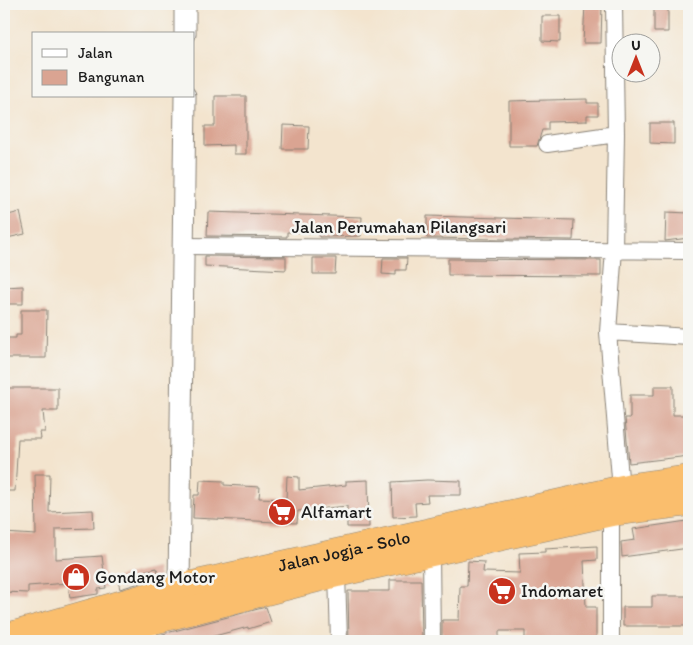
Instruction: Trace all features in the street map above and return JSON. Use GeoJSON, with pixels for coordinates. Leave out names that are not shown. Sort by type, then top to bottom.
{"type":"FeatureCollection","features":[{"type":"Feature","properties":{"kind":"highway","name":"Jalan Jogja - Solo"},"geometry":{"type":"LineString","coordinates":[[85,639],[149,631],[337,573],[431,552],[689,479]]}},
{"type":"Feature","properties":{"kind":"highway","name":"Jalan Jogja - Solo"},"geometry":{"type":"LineString","coordinates":[[4,638],[179,588],[616,501],[689,502]]}},
{"type":"Feature","properties":{"kind":"street"},"geometry":{"type":"LineString","coordinates":[[185,4],[185,32]]}},
{"type":"Feature","properties":{"kind":"street"},"geometry":{"type":"LineString","coordinates":[[611,641],[616,501],[608,332],[614,249],[616,134],[614,4]]}},
{"type":"Feature","properties":{"kind":"street"},"geometry":{"type":"LineString","coordinates":[[179,588],[184,246],[184,98]]}},
{"type":"Feature","properties":{"kind":"street"},"geometry":{"type":"LineString","coordinates":[[546,144],[616,134]]}},
{"type":"Feature","properties":{"kind":"street","name":"Jalan Perumahan Pilangsari"},"geometry":{"type":"LineString","coordinates":[[184,246],[689,251]]}},
{"type":"Feature","properties":{"kind":"street"},"geometry":{"type":"LineString","coordinates":[[608,332],[689,337]]}},
{"type":"Feature","properties":{"kind":"street"},"geometry":{"type":"LineString","coordinates":[[431,552],[432,641]]}},
{"type":"Feature","properties":{"kind":"street"},"geometry":{"type":"LineString","coordinates":[[337,573],[338,641]]}},
{"type":"Feature","properties":{"kind":"building"},"geometry":{"type":"Polygon","coordinates":[[[585,4],[602,4],[601,43],[583,43],[585,4]]]}},
{"type":"Feature","properties":{"kind":"building"},"geometry":{"type":"Polygon","coordinates":[[[654,4],[668,4],[668,32],[654,32],[654,4]]]}},
{"type":"Feature","properties":{"kind":"building"},"geometry":{"type":"Polygon","coordinates":[[[542,16],[560,16],[560,42],[542,41],[542,16]]]}},
{"type":"Feature","properties":{"kind":"building"},"geometry":{"type":"Polygon","coordinates":[[[215,96],[246,96],[246,154],[234,154],[234,145],[205,146],[205,126],[215,126],[215,96]]]}},
{"type":"Feature","properties":{"kind":"building"},"geometry":{"type":"Polygon","coordinates":[[[587,99],[587,103],[598,103],[598,115],[587,115],[587,121],[548,122],[548,130],[542,130],[537,146],[509,146],[509,101],[587,99]]]}},
{"type":"Feature","properties":{"kind":"building"},"geometry":{"type":"Polygon","coordinates":[[[650,123],[674,123],[674,144],[650,143],[650,123]]]}},
{"type":"Feature","properties":{"kind":"building"},"geometry":{"type":"Polygon","coordinates":[[[283,125],[309,126],[308,149],[282,149],[283,125]]]}},
{"type":"Feature","properties":{"kind":"building"},"geometry":{"type":"Polygon","coordinates":[[[20,212],[25,234],[7,238],[4,216],[20,212]]]}},
{"type":"Feature","properties":{"kind":"building"},"geometry":{"type":"Polygon","coordinates":[[[208,212],[362,217],[361,236],[319,237],[319,233],[287,232],[287,237],[207,236],[208,212]]]}},
{"type":"Feature","properties":{"kind":"building"},"geometry":{"type":"Polygon","coordinates":[[[666,212],[689,213],[689,238],[665,241],[666,212]]]}},
{"type":"Feature","properties":{"kind":"building"},"geometry":{"type":"Polygon","coordinates":[[[427,216],[574,220],[573,240],[427,238],[427,216]]]}},
{"type":"Feature","properties":{"kind":"building"},"geometry":{"type":"Polygon","coordinates":[[[205,256],[286,257],[286,270],[205,266],[205,256]]]}},
{"type":"Feature","properties":{"kind":"building"},"geometry":{"type":"Polygon","coordinates":[[[313,258],[336,258],[335,274],[313,274],[313,258]]]}},
{"type":"Feature","properties":{"kind":"building"},"geometry":{"type":"Polygon","coordinates":[[[383,258],[407,258],[406,270],[396,270],[396,275],[382,274],[383,258]]]}},
{"type":"Feature","properties":{"kind":"building"},"geometry":{"type":"Polygon","coordinates":[[[448,259],[601,260],[601,276],[448,275],[448,259]]]}},
{"type":"Feature","properties":{"kind":"building"},"geometry":{"type":"Polygon","coordinates":[[[23,286],[23,304],[4,304],[4,287],[23,286]]]}},
{"type":"Feature","properties":{"kind":"building"},"geometry":{"type":"Polygon","coordinates":[[[21,310],[47,310],[46,358],[4,358],[4,338],[16,338],[16,335],[21,335],[21,310]]]}},
{"type":"Feature","properties":{"kind":"building"},"geometry":{"type":"Polygon","coordinates":[[[654,386],[673,386],[673,415],[689,415],[689,456],[629,463],[625,418],[630,418],[630,395],[654,395],[654,386]]]}},
{"type":"Feature","properties":{"kind":"building"},"geometry":{"type":"Polygon","coordinates":[[[4,388],[58,388],[58,411],[43,411],[45,432],[40,432],[41,439],[18,439],[15,491],[4,491],[4,388]]]}},
{"type":"Feature","properties":{"kind":"building"},"geometry":{"type":"Polygon","coordinates":[[[35,474],[50,474],[49,512],[93,510],[94,528],[56,529],[56,559],[102,556],[106,588],[98,589],[98,594],[70,598],[68,583],[28,586],[28,593],[4,592],[4,533],[36,535],[35,474]]]}},
{"type":"Feature","properties":{"kind":"building"},"geometry":{"type":"Polygon","coordinates":[[[287,476],[299,477],[299,490],[346,485],[346,481],[368,480],[369,527],[347,527],[347,506],[298,511],[297,523],[193,518],[194,495],[199,495],[200,480],[224,481],[224,485],[260,487],[259,498],[286,499],[287,476]]]}},
{"type":"Feature","properties":{"kind":"building"},"geometry":{"type":"Polygon","coordinates":[[[461,481],[461,495],[427,495],[428,502],[415,503],[416,516],[393,517],[392,482],[461,481]]]}},
{"type":"Feature","properties":{"kind":"building"},"geometry":{"type":"Polygon","coordinates":[[[687,521],[689,548],[622,557],[621,542],[635,540],[633,529],[687,521]]]}},
{"type":"Feature","properties":{"kind":"building"},"geometry":{"type":"Polygon","coordinates":[[[597,546],[597,560],[584,561],[586,607],[596,607],[596,641],[525,641],[525,631],[499,631],[499,641],[442,641],[442,620],[459,620],[460,586],[467,586],[468,561],[484,562],[483,572],[520,573],[519,553],[545,552],[545,549],[597,546]]]}},
{"type":"Feature","properties":{"kind":"building"},"geometry":{"type":"Polygon","coordinates":[[[157,568],[159,577],[120,589],[117,577],[157,568]]]}},
{"type":"Feature","properties":{"kind":"building"},"geometry":{"type":"Polygon","coordinates":[[[390,580],[421,580],[422,641],[349,641],[348,591],[390,591],[390,580]]]}},
{"type":"Feature","properties":{"kind":"building"},"geometry":{"type":"Polygon","coordinates":[[[652,596],[689,596],[689,626],[623,626],[623,607],[652,607],[652,596]]]}},
{"type":"Feature","properties":{"kind":"building"},"geometry":{"type":"Polygon","coordinates":[[[266,607],[271,622],[196,641],[159,641],[159,635],[266,607]]]}},
{"type":"Feature","properties":{"kind":"place","name":"Alfamart"},"geometry":{"type":"Point","coordinates":[282,512]}},
{"type":"Feature","properties":{"kind":"place","name":"Gondang Motor"},"geometry":{"type":"Point","coordinates":[76,577]}},
{"type":"Feature","properties":{"kind":"place","name":"Indomaret"},"geometry":{"type":"Point","coordinates":[502,591]}}]}
